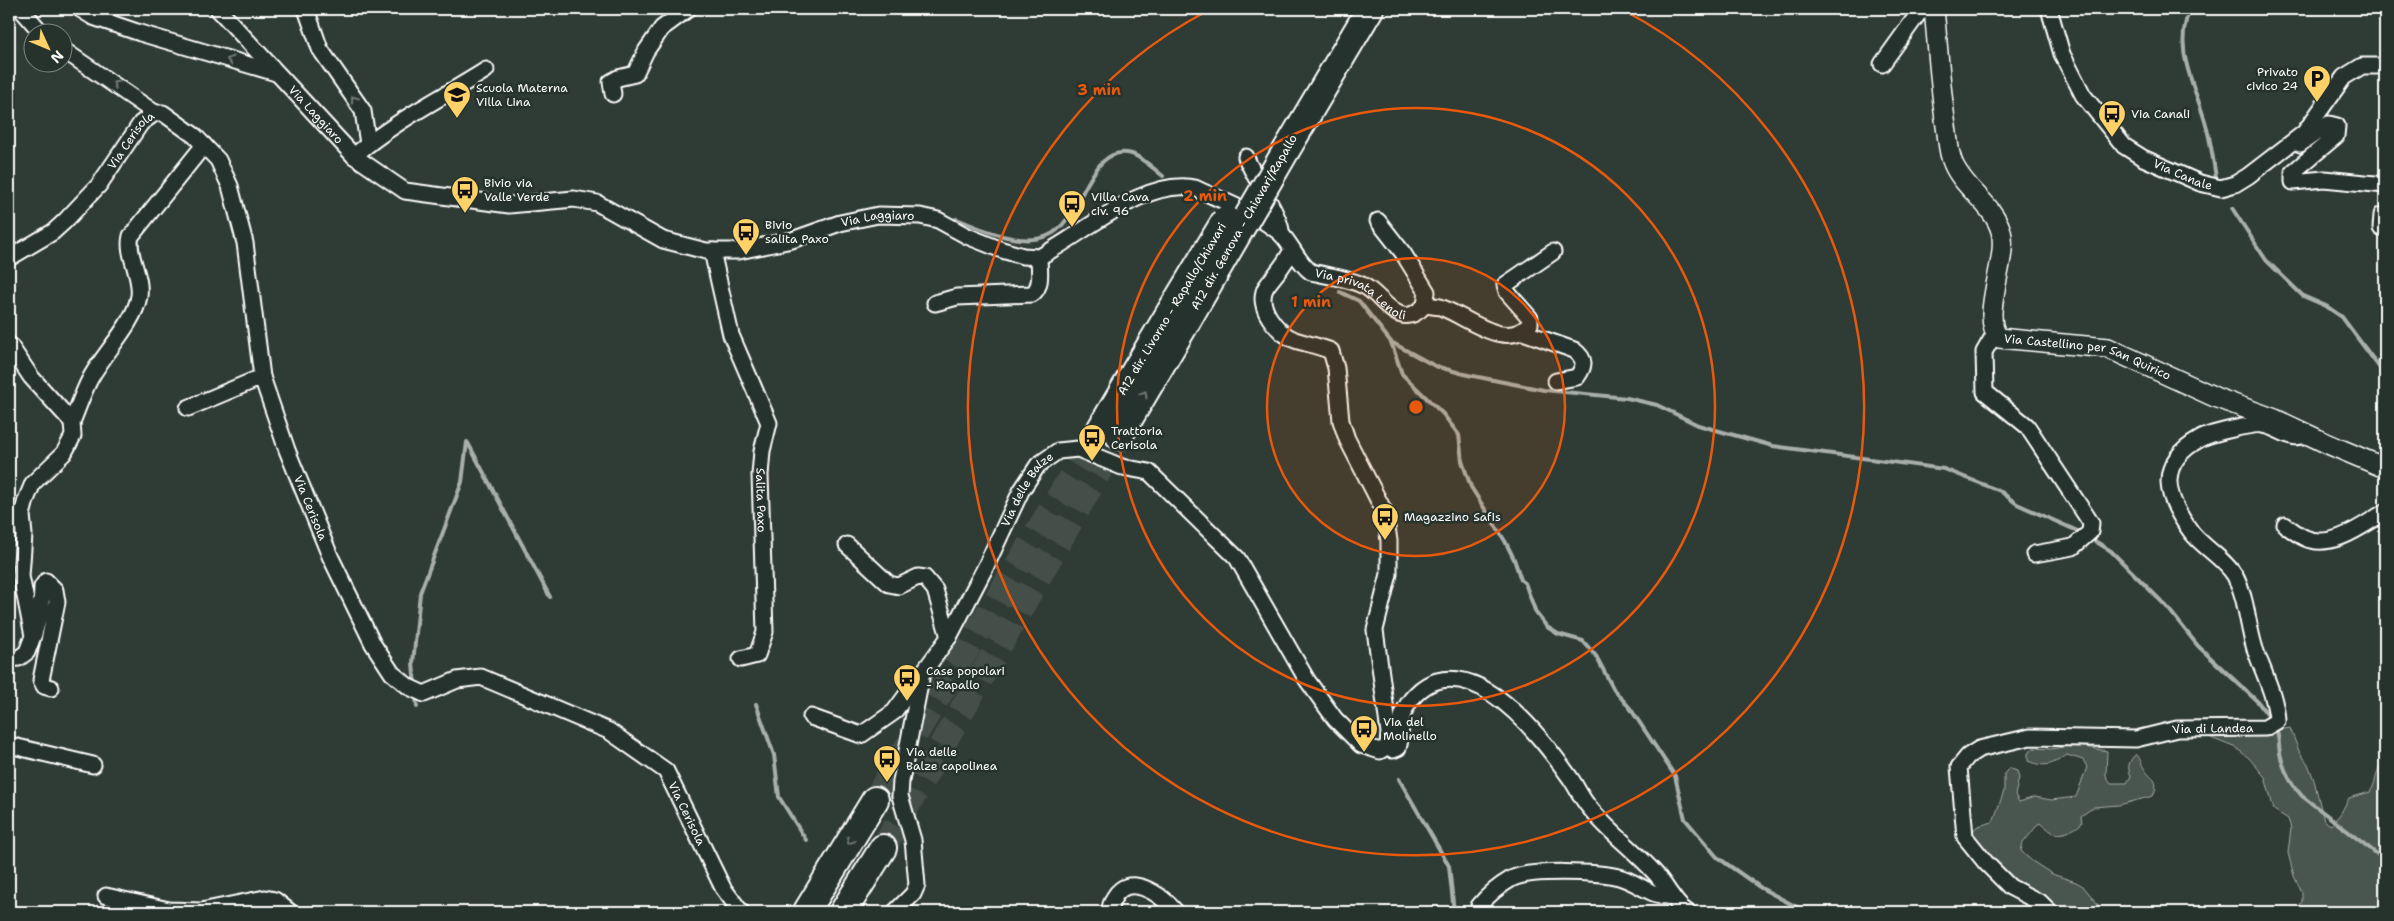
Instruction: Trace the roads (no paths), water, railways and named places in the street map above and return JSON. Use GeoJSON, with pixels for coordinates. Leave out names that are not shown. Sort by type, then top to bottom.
{"type":"FeatureCollection","features":[{"type":"Feature","properties":{"kind":"highway","name":"A12 dir. Livorno - Rapallo/Chiavari"},"geometry":{"type":"LineString","coordinates":[[1110,432],[1280,145],[1350,9]]}},
{"type":"Feature","properties":{"kind":"highway","name":"A12 dir. Genova - Chiavari/Rapallo"},"geometry":{"type":"LineString","coordinates":[[1280,145],[1370,9]]}},
{"type":"Feature","properties":{"kind":"highway"},"geometry":{"type":"LineString","coordinates":[[807,911],[875,800]]}},
{"type":"Feature","properties":{"kind":"highway"},"geometry":{"type":"LineString","coordinates":[[843,912],[883,848]]}},
{"type":"Feature","properties":{"kind":"street"},"geometry":{"type":"LineString","coordinates":[[21,9],[32,22]]}},
{"type":"Feature","properties":{"kind":"street"},"geometry":{"type":"LineString","coordinates":[[80,9],[93,17],[140,33],[276,73]]}},
{"type":"Feature","properties":{"kind":"street","name":"Via Laggiaro"},"geometry":{"type":"LineString","coordinates":[[218,9],[354,156],[405,191],[509,205],[574,199],[597,203],[663,240],[694,249],[712,251],[739,251],[780,242],[840,223],[878,215],[920,216],[938,220],[967,236],[1002,250],[1024,256],[1039,257]]}},
{"type":"Feature","properties":{"kind":"street"},"geometry":{"type":"LineString","coordinates":[[306,9],[320,49],[364,111],[368,144]]}},
{"type":"Feature","properties":{"kind":"street"},"geometry":{"type":"LineString","coordinates":[[613,94],[611,82],[618,78],[635,74],[646,51],[662,28],[688,9]]}},
{"type":"Feature","properties":{"kind":"street"},"geometry":{"type":"LineString","coordinates":[[1882,64],[1918,14],[1926,9]]}},
{"type":"Feature","properties":{"kind":"street","name":"Via Castellino per San Quirico"},"geometry":{"type":"LineString","coordinates":[[1934,9],[1941,94],[1952,162],[1962,180],[1988,209],[2001,231],[2000,260],[1992,318],[1995,333],[1999,338],[2108,348],[2217,398],[2275,418],[2385,468]]}},
{"type":"Feature","properties":{"kind":"street","name":"Via Canale"},"geometry":{"type":"LineString","coordinates":[[2048,9],[2062,54],[2082,94],[2124,146],[2138,155],[2200,183],[2221,188],[2236,184],[2304,133],[2344,77],[2362,66],[2385,66]]}},
{"type":"Feature","properties":{"kind":"street"},"geometry":{"type":"LineString","coordinates":[[72,55],[156,113]]}},
{"type":"Feature","properties":{"kind":"street"},"geometry":{"type":"LineString","coordinates":[[354,156],[418,109],[486,70]]}},
{"type":"Feature","properties":{"kind":"street","name":"Via Cerisola"},"geometry":{"type":"LineString","coordinates":[[9,258],[53,232],[65,221],[99,186],[141,123],[156,113],[163,113],[195,136],[218,160],[230,186],[245,243],[262,377],[287,450],[330,556],[373,644],[392,674],[409,687],[424,694],[457,680],[481,676],[609,732],[666,771],[723,888],[741,912]]}},
{"type":"Feature","properties":{"kind":"street"},"geometry":{"type":"LineString","coordinates":[[2296,138],[2301,145],[2329,124],[2337,126],[2336,136],[2293,172],[2293,182],[2324,179],[2385,185]]}},
{"type":"Feature","properties":{"kind":"street"},"geometry":{"type":"LineString","coordinates":[[33,636],[21,576],[24,535],[22,515],[33,483],[64,453],[73,436],[72,422],[90,379],[128,322],[139,297],[139,277],[128,246],[131,236],[204,145]]}},
{"type":"Feature","properties":{"kind":"street"},"geometry":{"type":"LineString","coordinates":[[1246,157],[1258,184],[1281,224],[1281,234]]}},
{"type":"Feature","properties":{"kind":"street"},"geometry":{"type":"LineString","coordinates":[[935,303],[957,297],[1032,294],[1038,289],[1039,257],[1150,192],[1184,185],[1195,188],[1265,222],[1281,234],[1292,249],[1286,263],[1265,289],[1265,311],[1284,334],[1332,351],[1336,368],[1342,422],[1347,439],[1385,513],[1390,559],[1375,630],[1389,733],[1388,746],[1392,750],[1398,748],[1402,715],[1414,696],[1428,684],[1444,679],[1471,683],[1487,690],[1539,737],[1590,808],[1656,873],[1672,896],[1675,904],[1687,912]]}},
{"type":"Feature","properties":{"kind":"street","name":"Via privata Lenoli"},"geometry":{"type":"LineString","coordinates":[[1292,249],[1311,272],[1362,285],[1370,290],[1387,308],[1395,312],[1411,315],[1425,305],[1427,292],[1403,253],[1378,221]]}},
{"type":"Feature","properties":{"kind":"street","name":"Salita Paxo"},"geometry":{"type":"LineString","coordinates":[[712,251],[731,335],[769,423],[762,451],[760,474],[765,632],[757,655],[740,659]]}},
{"type":"Feature","properties":{"kind":"street"},"geometry":{"type":"LineString","coordinates":[[1523,332],[1530,324],[1530,318],[1507,292],[1505,285],[1553,252]]}},
{"type":"Feature","properties":{"kind":"street"},"geometry":{"type":"LineString","coordinates":[[1425,305],[1440,307],[1469,322],[1508,335],[1523,332],[1574,350],[1581,355],[1584,359],[1583,368],[1577,377],[1556,380]]}},
{"type":"Feature","properties":{"kind":"street"},"geometry":{"type":"LineString","coordinates":[[1995,333],[1984,352],[1984,392],[2027,426],[2091,523],[2090,532],[2073,547],[2034,554]]}},
{"type":"Feature","properties":{"kind":"street"},"geometry":{"type":"LineString","coordinates":[[9,344],[31,377],[72,422]]}},
{"type":"Feature","properties":{"kind":"street"},"geometry":{"type":"LineString","coordinates":[[188,408],[229,389],[262,377]]}},
{"type":"Feature","properties":{"kind":"street","name":"Via di Landea"},"geometry":{"type":"LineString","coordinates":[[2050,912],[2041,903],[2010,887],[1986,863],[1965,837],[1959,766],[1968,756],[1979,750],[2030,737],[2136,739],[2177,729],[2265,728],[2277,721],[2277,709],[2254,647],[2243,594],[2234,574],[2192,533],[2171,499],[2167,477],[2174,458],[2201,438],[2261,424],[2292,437],[2300,438],[2308,434]]}},
{"type":"Feature","properties":{"kind":"street","name":"Via delle Balze"},"geometry":{"type":"LineString","coordinates":[[895,912],[913,894],[917,885],[912,840],[900,796],[901,781],[922,676],[949,637],[986,566],[1021,491],[1038,465],[1058,451],[1078,449],[1122,467],[1149,472],[1237,558],[1308,680],[1335,719],[1361,745],[1380,751],[1388,746]]}},
{"type":"Feature","properties":{"kind":"street"},"geometry":{"type":"LineString","coordinates":[[2285,525],[2306,538],[2320,542],[2332,540],[2385,512]]}},
{"type":"Feature","properties":{"kind":"street"},"geometry":{"type":"LineString","coordinates":[[847,545],[889,584],[899,586],[918,577],[925,578],[935,590],[949,637]]}},
{"type":"Feature","properties":{"kind":"street"},"geometry":{"type":"LineString","coordinates":[[9,660],[18,658],[27,652],[42,608],[42,587],[46,580],[55,590],[56,602],[41,680],[44,686],[51,688]]}},
{"type":"Feature","properties":{"kind":"street"},"geometry":{"type":"LineString","coordinates":[[811,717],[861,735],[894,712],[922,676]]}},
{"type":"Feature","properties":{"kind":"street"},"geometry":{"type":"LineString","coordinates":[[9,745],[93,765]]}},
{"type":"Feature","properties":{"kind":"street"},"geometry":{"type":"LineString","coordinates":[[1480,912],[1479,906],[1488,896],[1513,878],[1545,873],[1620,877],[1661,897],[1672,896]]}},
{"type":"Feature","properties":{"kind":"street"},"geometry":{"type":"LineString","coordinates":[[1109,912],[1110,905],[1122,888],[1131,885],[1145,887],[1156,893],[1176,912]]}},
{"type":"Feature","properties":{"kind":"street"},"geometry":{"type":"LineString","coordinates":[[106,896],[169,910],[185,911],[200,911],[265,898],[274,900],[290,912]]}},
{"type":"Feature","properties":{"kind":"waterway"},"geometry":{"type":"LineString","coordinates":[[2190,9],[2185,23],[2184,51],[2190,78],[2204,118],[2217,183]]}},
{"type":"Feature","properties":{"kind":"waterway"},"geometry":{"type":"LineString","coordinates":[[956,219],[989,232],[1013,238],[1036,239],[1047,236],[1059,228],[1069,216],[1095,171],[1105,160],[1117,153],[1132,154],[1163,176]]}},
{"type":"Feature","properties":{"kind":"waterway"},"geometry":{"type":"LineString","coordinates":[[2232,208],[2266,260],[2303,296],[2326,306],[2342,317],[2385,375]]}},
{"type":"Feature","properties":{"kind":"waterway"},"geometry":{"type":"LineString","coordinates":[[1340,292],[1359,301],[1391,342],[1402,374],[1443,414],[1459,435],[1462,461],[1471,487],[1505,541],[1521,580],[1525,583],[1536,613],[1547,627],[1558,634],[1583,641],[1596,656],[1614,690],[1630,708],[1675,776],[1685,819],[1717,857],[1761,888],[1806,912]]}},
{"type":"Feature","properties":{"kind":"waterway"},"geometry":{"type":"LineString","coordinates":[[1391,342],[1435,366],[1468,375],[1544,390],[1627,398],[1657,405],[1698,425],[1773,446],[1944,469],[2000,491],[2017,504],[2082,533]]}},
{"type":"Feature","properties":{"kind":"waterway"},"geometry":{"type":"LineString","coordinates":[[415,686],[413,663],[420,593],[462,482],[467,442]]}},
{"type":"Feature","properties":{"kind":"waterway"},"geometry":{"type":"LineString","coordinates":[[468,443],[550,597]]}},
{"type":"Feature","properties":{"kind":"waterway"},"geometry":{"type":"LineString","coordinates":[[2090,538],[2111,551],[2167,607],[2198,646],[2258,702],[2271,720]]}},
{"type":"Feature","properties":{"kind":"waterway"},"geometry":{"type":"LineString","coordinates":[[416,696],[417,707]]}},
{"type":"Feature","properties":{"kind":"waterway"},"geometry":{"type":"LineString","coordinates":[[756,704],[774,755],[779,797],[806,840]]}},
{"type":"Feature","properties":{"kind":"waterway"},"geometry":{"type":"LineString","coordinates":[[2275,726],[2278,733],[2283,765],[2291,781],[2302,796],[2385,860]]}},
{"type":"Feature","properties":{"kind":"waterway"},"geometry":{"type":"LineString","coordinates":[[1399,779],[1449,866],[1454,912]]}},
{"type":"Feature","properties":{"kind":"tunnel"},"geometry":{"type":"LineString","coordinates":[[875,800],[1101,428]]}},
{"type":"Feature","properties":{"kind":"tunnel"},"geometry":{"type":"LineString","coordinates":[[883,848],[1119,436]]}},
{"type":"Feature","properties":{"kind":"place","name":"Privato civico 24"},"geometry":{"type":"Point","coordinates":[2317,103]}},
{"type":"Feature","properties":{"kind":"place","name":"Scuola Materna Villa Lina"},"geometry":{"type":"Point","coordinates":[457,119]}},
{"type":"Feature","properties":{"kind":"place","name":"Via Canali"},"geometry":{"type":"Point","coordinates":[2112,138]}},
{"type":"Feature","properties":{"kind":"place","name":"Bivio via Valle Verde"},"geometry":{"type":"Point","coordinates":[465,214]}},
{"type":"Feature","properties":{"kind":"place","name":"Villa Cava civ. 96"},"geometry":{"type":"Point","coordinates":[1072,228]}},
{"type":"Feature","properties":{"kind":"place","name":"Bivio salita Paxo"},"geometry":{"type":"Point","coordinates":[746,256]}},
{"type":"Feature","properties":{"kind":"place","name":"Trattoria Cerisola"},"geometry":{"type":"Point","coordinates":[1092,462]}},
{"type":"Feature","properties":{"kind":"place","name":"Magazzino Safis"},"geometry":{"type":"Point","coordinates":[1385,541]}},
{"type":"Feature","properties":{"kind":"place","name":"Case popolari - Rapallo"},"geometry":{"type":"Point","coordinates":[907,702]}},
{"type":"Feature","properties":{"kind":"place","name":"Via del Molinello"},"geometry":{"type":"Point","coordinates":[1364,753]}},
{"type":"Feature","properties":{"kind":"place","name":"Via delle Balze capolinea"},"geometry":{"type":"Point","coordinates":[887,783]}}]}
